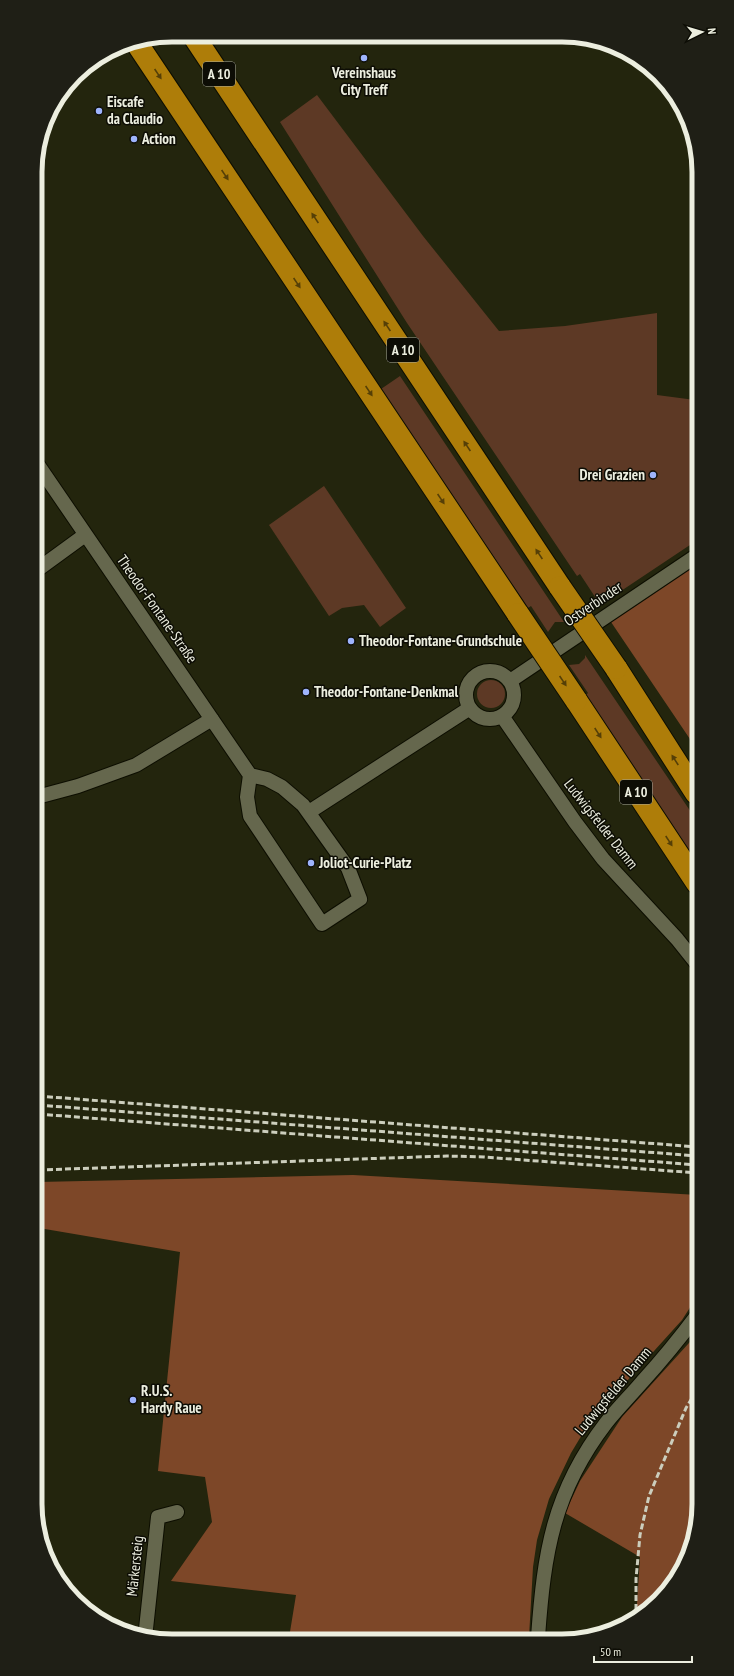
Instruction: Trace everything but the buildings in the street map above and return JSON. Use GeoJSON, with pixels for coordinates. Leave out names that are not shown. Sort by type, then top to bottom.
{"type":"FeatureCollection","features":[{"type":"Feature","properties":{"kind":"highway","name":"A 10"},"geometry":{"type":"LineString","coordinates":[[198,42],[560,587],[616,668],[692,787]]}},
{"type":"Feature","properties":{"kind":"highway","name":"A 10"},"geometry":{"type":"LineString","coordinates":[[139,46],[692,875]]}},
{"type":"Feature","properties":{"kind":"street","name":"Theodor-Fontane-Straße"},"geometry":{"type":"LineString","coordinates":[[42,471],[250,775]]}},
{"type":"Feature","properties":{"kind":"street"},"geometry":{"type":"LineString","coordinates":[[42,566],[86,535]]}},
{"type":"Feature","properties":{"kind":"street","name":"Ostverbinder"},"geometry":{"type":"LineString","coordinates":[[510,681],[692,559]]}},
{"type":"Feature","properties":{"kind":"street"},"geometry":{"type":"LineString","coordinates":[[489,671],[497,672],[510,681],[514,692],[514,700],[508,711],[502,716],[486,719],[479,716],[470,708],[466,697],[467,690],[472,680],[477,675],[489,671]]}},
{"type":"Feature","properties":{"kind":"street"},"geometry":{"type":"LineString","coordinates":[[309,812],[470,708]]}},
{"type":"Feature","properties":{"kind":"street","name":"Ludwigsfelder Damm"},"geometry":{"type":"LineString","coordinates":[[502,716],[602,858],[678,939],[692,957]]}},
{"type":"Feature","properties":{"kind":"street"},"geometry":{"type":"LineString","coordinates":[[42,796],[78,786],[136,765],[212,718]]}},
{"type":"Feature","properties":{"kind":"street"},"geometry":{"type":"LineString","coordinates":[[250,775],[267,779],[282,787],[297,798],[309,812],[348,868],[360,899],[322,924],[250,816],[247,797],[250,775]]}},
{"type":"Feature","properties":{"kind":"street","name":"Ludwigsfelder Damm"},"geometry":{"type":"LineString","coordinates":[[538,1634],[546,1560],[554,1522],[569,1482],[593,1440],[606,1422],[682,1337],[692,1323]]}},
{"type":"Feature","properties":{"kind":"street","name":"Märkersteig"},"geometry":{"type":"LineString","coordinates":[[146,1632],[158,1517],[177,1512]]}},
{"type":"Feature","properties":{"kind":"shaded area"},"geometry":{"type":"Polygon","coordinates":[[[317,95],[423,236],[499,331],[565,326],[657,313],[657,395],[692,400],[692,544],[624,589],[599,603],[580,574],[577,576],[407,323],[280,122],[317,95]]]}},
{"type":"Feature","properties":{"kind":"shaded area"},"geometry":{"type":"Polygon","coordinates":[[[400,376],[564,622],[555,622],[548,632],[531,606],[528,608],[381,389],[400,376]]]}},
{"type":"Feature","properties":{"kind":"shaded area"},"geometry":{"type":"Polygon","coordinates":[[[324,486],[406,608],[380,627],[364,605],[342,608],[329,616],[269,525],[324,486]]]}},
{"type":"Feature","properties":{"kind":"shaded area"},"geometry":{"type":"Polygon","coordinates":[[[692,568],[692,742],[611,622],[692,568]]]}},
{"type":"Feature","properties":{"kind":"shaded area"},"geometry":{"type":"Polygon","coordinates":[[[585,655],[692,814],[692,854],[586,695],[588,693],[569,665],[579,664],[585,658],[585,655]]]}},
{"type":"Feature","properties":{"kind":"shaded area"},"geometry":{"type":"Polygon","coordinates":[[[491,680],[501,684],[505,694],[501,704],[491,708],[481,704],[477,694],[481,684],[491,680]]]}},
{"type":"Feature","properties":{"kind":"shaded area"},"geometry":{"type":"Polygon","coordinates":[[[353,1175],[692,1195],[692,1304],[682,1320],[589,1423],[571,1453],[549,1499],[537,1540],[533,1567],[529,1634],[290,1634],[296,1595],[171,1581],[212,1522],[205,1477],[158,1471],[180,1252],[42,1229],[42,1182],[353,1175]]]}},
{"type":"Feature","properties":{"kind":"shaded area"},"geometry":{"type":"Polygon","coordinates":[[[692,1340],[692,1513],[690,1529],[682,1554],[675,1569],[660,1590],[648,1602],[637,1610],[640,1557],[565,1513],[580,1481],[622,1417],[692,1340]]]}},
{"type":"Feature","properties":{"kind":"railway"},"geometry":{"type":"LineString","coordinates":[[42,1096],[692,1147]]}},
{"type":"Feature","properties":{"kind":"railway"},"geometry":{"type":"LineString","coordinates":[[42,1105],[692,1156]]}},
{"type":"Feature","properties":{"kind":"railway"},"geometry":{"type":"LineString","coordinates":[[42,1114],[692,1165]]}},
{"type":"Feature","properties":{"kind":"railway"},"geometry":{"type":"LineString","coordinates":[[42,1170],[447,1156],[484,1157],[692,1173]]}},
{"type":"Feature","properties":{"kind":"railway"},"geometry":{"type":"LineString","coordinates":[[636,1611],[636,1579],[640,1535],[649,1496],[686,1408],[692,1398]]}},
{"type":"Feature","properties":{"kind":"place","name":"Vereinshaus City Treff"},"geometry":{"type":"Point","coordinates":[364,58]}},
{"type":"Feature","properties":{"kind":"place","name":"Eiscafe da Claudio"},"geometry":{"type":"Point","coordinates":[99,111]}},
{"type":"Feature","properties":{"kind":"place","name":"Action"},"geometry":{"type":"Point","coordinates":[134,139]}},
{"type":"Feature","properties":{"kind":"place","name":"Drei Grazien"},"geometry":{"type":"Point","coordinates":[653,475]}},
{"type":"Feature","properties":{"kind":"place","name":"Theodor-Fontane-Grundschule"},"geometry":{"type":"Point","coordinates":[351,641]}},
{"type":"Feature","properties":{"kind":"place","name":"Theodor-Fontane-Denkmal"},"geometry":{"type":"Point","coordinates":[306,692]}},
{"type":"Feature","properties":{"kind":"place","name":"Joliot-Curie-Platz"},"geometry":{"type":"Point","coordinates":[311,863]}},
{"type":"Feature","properties":{"kind":"place","name":"R.U.S. Hardy Raue"},"geometry":{"type":"Point","coordinates":[133,1400]}}]}
